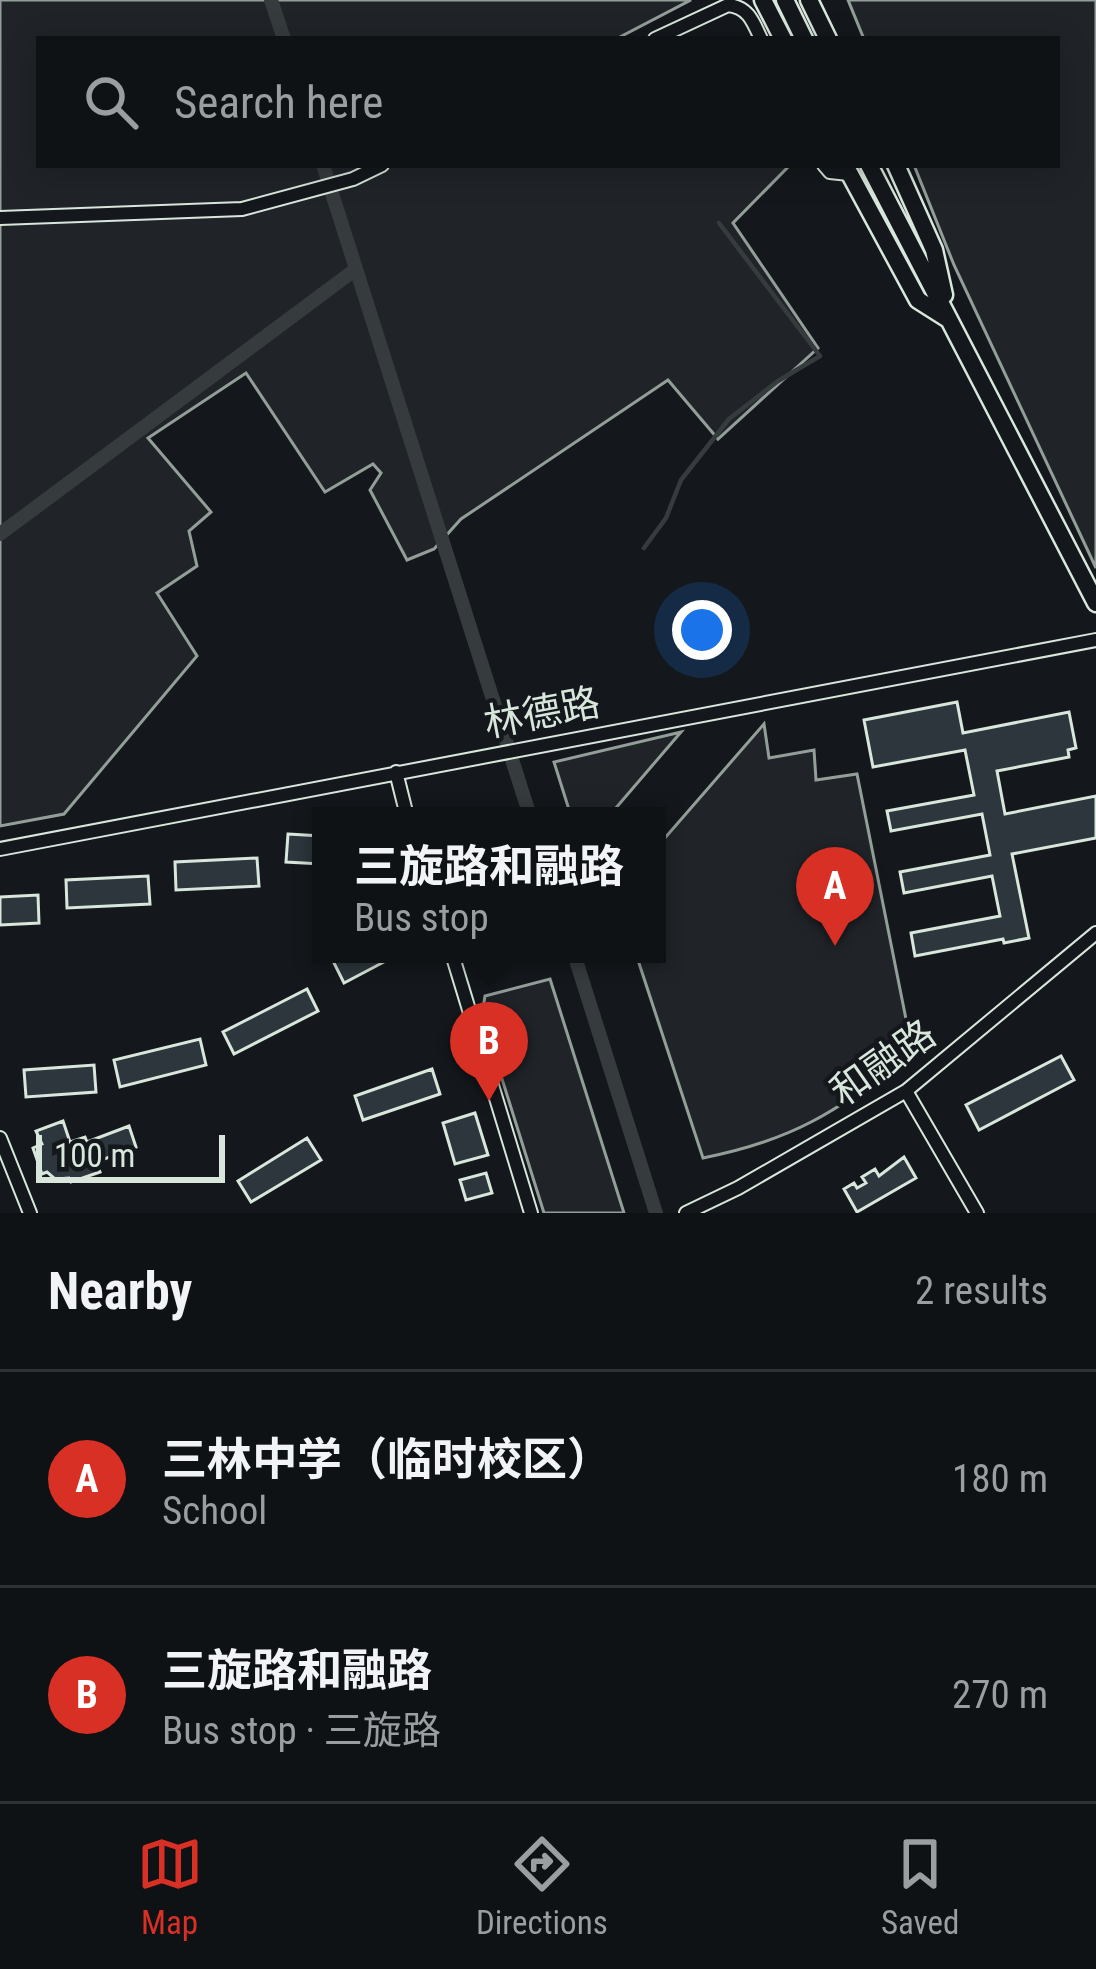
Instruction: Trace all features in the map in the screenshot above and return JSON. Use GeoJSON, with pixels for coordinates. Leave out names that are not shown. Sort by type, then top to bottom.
{"type":"FeatureCollection","features":[{"type":"Feature","properties":{"kind":"main road"},"geometry":{"type":"LineString","coordinates":[[763,0],[781,36]]}},
{"type":"Feature","properties":{"kind":"main road"},"geometry":{"type":"LineString","coordinates":[[785,0],[803,36]]}},
{"type":"Feature","properties":{"kind":"main road"},"geometry":{"type":"LineString","coordinates":[[808,0],[826,36]]}},
{"type":"Feature","properties":{"kind":"main road"},"geometry":{"type":"LineString","coordinates":[[870,168],[1096,603]]}},
{"type":"Feature","properties":{"kind":"main road"},"geometry":{"type":"LineString","coordinates":[[897,168],[934,250],[949,319]]}},
{"type":"Feature","properties":{"kind":"main road"},"geometry":{"type":"LineString","coordinates":[[847,169],[918,300],[949,319]]}},
{"type":"Feature","properties":{"kind":"street"},"geometry":{"type":"LineString","coordinates":[[661,36],[728,5],[740,6],[760,36]]}},
{"type":"Feature","properties":{"kind":"street"},"geometry":{"type":"LineString","coordinates":[[0,218],[242,209],[353,179],[376,168]]}},
{"type":"Feature","properties":{"kind":"street","name":"林德路"},"geometry":{"type":"LineString","coordinates":[[0,849],[1096,640]]}},
{"type":"Feature","properties":{"kind":"street"},"geometry":{"type":"LineString","coordinates":[[396,772],[405,807]]}},
{"type":"Feature","properties":{"kind":"street","name":"和融路"},"geometry":{"type":"LineString","coordinates":[[686,1213],[906,1091],[1096,934]]}},
{"type":"Feature","properties":{"kind":"street"},"geometry":{"type":"LineString","coordinates":[[455,963],[531,1213]]}},
{"type":"Feature","properties":{"kind":"street"},"geometry":{"type":"LineString","coordinates":[[906,1091],[977,1213]]}},
{"type":"Feature","properties":{"kind":"street"},"geometry":{"type":"LineString","coordinates":[[0,1138],[30,1213]]}},
{"type":"Feature","properties":{"kind":"shaded area"},"geometry":{"type":"Polygon","coordinates":[[[0,0],[691,0],[622,36],[36,36],[36,168],[787,168],[733,223],[818,348],[718,439],[668,380],[461,519],[434,549],[407,560],[370,490],[381,473],[373,464],[325,492],[246,373],[148,438],[211,512],[189,531],[197,566],[157,593],[197,656],[64,814],[0,826],[0,0]]]}},
{"type":"Feature","properties":{"kind":"shaded area"},"geometry":{"type":"Polygon","coordinates":[[[848,0],[1096,0],[1096,568],[954,265],[915,168],[1060,168],[1060,36],[863,36],[848,0]]]}},
{"type":"Feature","properties":{"kind":"shaded area"},"geometry":{"type":"Polygon","coordinates":[[[764,724],[769,758],[814,750],[816,780],[857,774],[913,1054],[791,1132],[703,1158],[639,963],[666,963],[666,837],[764,724]]]}},
{"type":"Feature","properties":{"kind":"shaded area"},"geometry":{"type":"Polygon","coordinates":[[[681,732],[617,807],[568,807],[554,762],[681,732]]]}},
{"type":"Feature","properties":{"kind":"shaded area"},"geometry":{"type":"Polygon","coordinates":[[[550,979],[624,1213],[544,1213],[482,1015],[485,996],[550,979]]]}},
{"type":"Feature","properties":{"kind":"building"},"geometry":{"type":"Polygon","coordinates":[[[957,702],[963,733],[1069,712],[1076,748],[1068,750],[1069,757],[997,771],[1005,814],[1096,796],[1096,838],[1012,854],[1029,938],[915,956],[911,933],[1000,916],[992,876],[904,893],[900,872],[990,855],[982,814],[891,831],[887,811],[974,795],[965,750],[873,767],[864,720],[957,702]]]}},
{"type":"Feature","properties":{"kind":"building"},"geometry":{"type":"Polygon","coordinates":[[[288,834],[312,835],[312,863],[286,862],[288,834]]]}},
{"type":"Feature","properties":{"kind":"building"},"geometry":{"type":"Polygon","coordinates":[[[257,858],[259,886],[176,890],[175,862],[257,858]]]}},
{"type":"Feature","properties":{"kind":"building"},"geometry":{"type":"Polygon","coordinates":[[[148,876],[150,904],[67,908],[66,880],[148,876]]]}},
{"type":"Feature","properties":{"kind":"building"},"geometry":{"type":"Polygon","coordinates":[[[38,895],[39,923],[0,925],[0,897],[38,895]]]}},
{"type":"Feature","properties":{"kind":"building"},"geometry":{"type":"Polygon","coordinates":[[[334,963],[382,963],[344,983],[334,963]]]}},
{"type":"Feature","properties":{"kind":"building"},"geometry":{"type":"Polygon","coordinates":[[[307,989],[318,1011],[234,1054],[223,1032],[307,989]]]}},
{"type":"Feature","properties":{"kind":"building"},"geometry":{"type":"Polygon","coordinates":[[[200,1039],[206,1065],[120,1087],[114,1060],[200,1039]]]}},
{"type":"Feature","properties":{"kind":"building"},"geometry":{"type":"Polygon","coordinates":[[[1061,1056],[1074,1080],[979,1130],[966,1105],[1061,1056]]]}},
{"type":"Feature","properties":{"kind":"building"},"geometry":{"type":"Polygon","coordinates":[[[94,1065],[96,1092],[26,1097],[24,1070],[94,1065]]]}},
{"type":"Feature","properties":{"kind":"building"},"geometry":{"type":"Polygon","coordinates":[[[432,1069],[440,1094],[363,1120],[355,1096],[432,1069]]]}},
{"type":"Feature","properties":{"kind":"building"},"geometry":{"type":"Polygon","coordinates":[[[475,1113],[488,1155],[455,1164],[443,1123],[475,1113]]]}},
{"type":"Feature","properties":{"kind":"building"},"geometry":{"type":"Polygon","coordinates":[[[63,1121],[70,1142],[85,1137],[87,1142],[129,1126],[136,1147],[96,1162],[100,1172],[71,1182],[55,1179],[47,1172],[42,1174],[33,1148],[42,1144],[36,1131],[63,1121]]]}},
{"type":"Feature","properties":{"kind":"building"},"geometry":{"type":"Polygon","coordinates":[[[307,1138],[321,1160],[251,1202],[238,1181],[307,1138]]]}},
{"type":"Feature","properties":{"kind":"building"},"geometry":{"type":"Polygon","coordinates":[[[904,1157],[916,1178],[857,1212],[844,1189],[854,1183],[857,1188],[866,1183],[862,1177],[875,1169],[879,1176],[904,1157]]]}},
{"type":"Feature","properties":{"kind":"building"},"geometry":{"type":"Polygon","coordinates":[[[486,1173],[492,1193],[466,1200],[460,1180],[486,1173]]]}},
{"type":"Feature","properties":{"kind":"waterway"},"geometry":{"type":"LineString","coordinates":[[271,0],[283,36]]}},
{"type":"Feature","properties":{"kind":"waterway"},"geometry":{"type":"LineString","coordinates":[[324,168],[527,807]]}},
{"type":"Feature","properties":{"kind":"waterway"},"geometry":{"type":"LineString","coordinates":[[644,548],[666,518],[681,480],[729,419],[820,356],[719,223]]}},
{"type":"Feature","properties":{"kind":"waterway"},"geometry":{"type":"LineString","coordinates":[[0,534],[356,269]]}},
{"type":"Feature","properties":{"kind":"waterway"},"geometry":{"type":"LineString","coordinates":[[577,963],[656,1213]]}},
{"type":"Feature","properties":{"kind":"place","name":"三林中学（临时校区）"},"geometry":{"type":"Point","coordinates":[835,946]}},
{"type":"Feature","properties":{"kind":"place","name":"三旋路和融路"},"geometry":{"type":"Point","coordinates":[489,1101]}}]}
